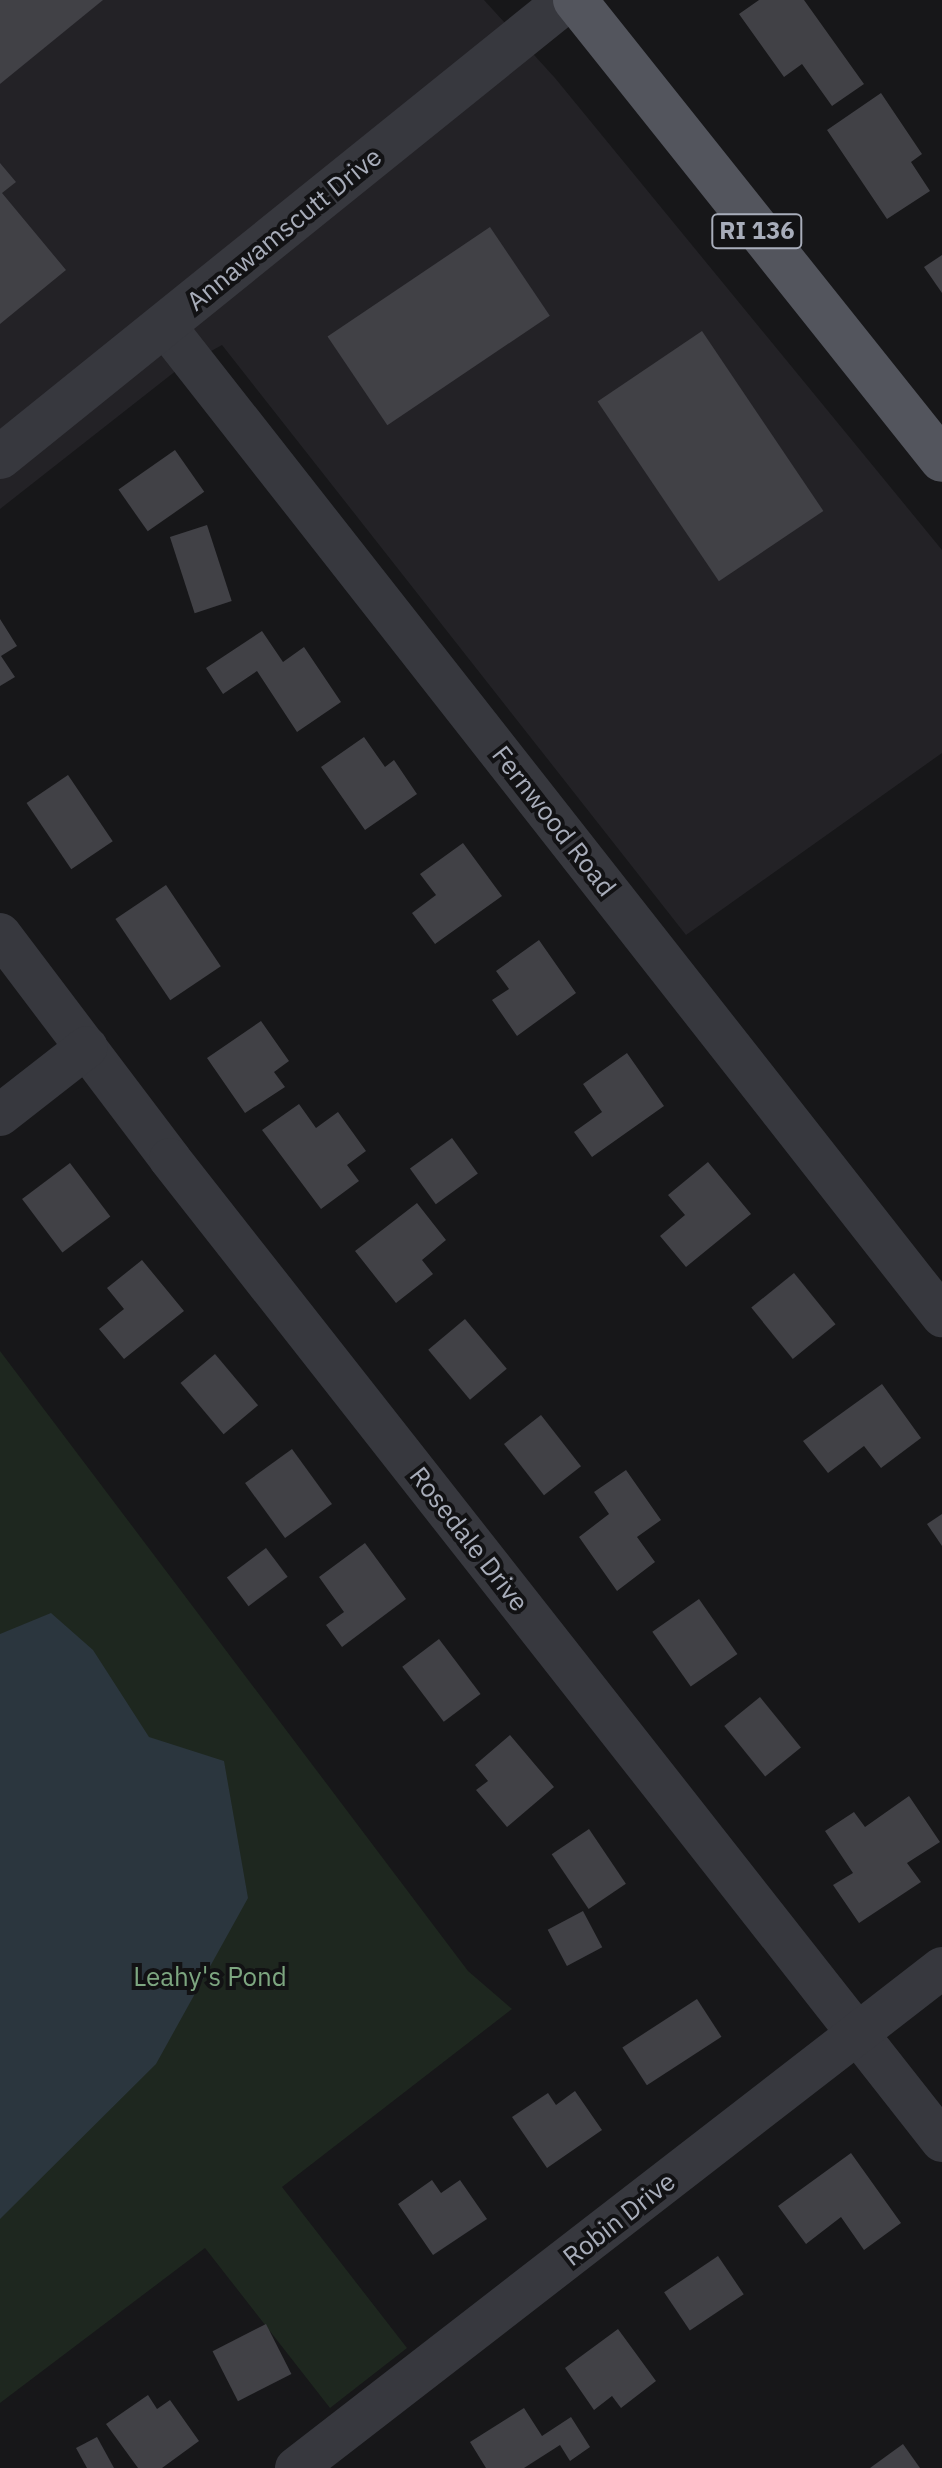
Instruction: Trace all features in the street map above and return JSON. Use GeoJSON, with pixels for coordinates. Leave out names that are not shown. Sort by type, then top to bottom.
{"type":"FeatureCollection","features":[{"type":"Feature","properties":{"kind":"main road","name":"RI 136"},"geometry":{"type":"LineString","coordinates":[[575,0],[942,460]]}},
{"type":"Feature","properties":{"kind":"street","name":"Annawamscutt Drive"},"geometry":{"type":"LineString","coordinates":[[0,457],[567,0]]}},
{"type":"Feature","properties":{"kind":"street","name":"Fernwood Road"},"geometry":{"type":"LineString","coordinates":[[165,326],[942,1316]]}},
{"type":"Feature","properties":{"kind":"street","name":"Rosedale Drive"},"geometry":{"type":"LineString","coordinates":[[0,934],[942,2141]]}},
{"type":"Feature","properties":{"kind":"street"},"geometry":{"type":"LineString","coordinates":[[0,1115],[87,1047]]}},
{"type":"Feature","properties":{"kind":"street","name":"Robin Drive"},"geometry":{"type":"LineString","coordinates":[[296,2468],[942,1968]]}},
{"type":"Feature","properties":{"kind":"shaded area"},"geometry":{"type":"Polygon","coordinates":[[[0,0],[484,0],[555,78],[942,550],[942,753],[686,935],[222,345],[177,370],[0,509],[0,0]]]}},
{"type":"Feature","properties":{"kind":"shaded area"},"geometry":{"type":"Polygon","coordinates":[[[51,1613],[93,1650],[149,1737],[224,1761],[248,1898],[156,2064],[0,2219],[0,1634],[51,1613]]]}},
{"type":"Feature","properties":{"kind":"green space","name":"Leahy's Pond"},"geometry":{"type":"Polygon","coordinates":[[[0,1351],[468,1971],[512,2009],[282,2187],[407,2348],[330,2408],[205,2248],[0,2403],[0,1351]]]}},
{"type":"Feature","properties":{"kind":"building"},"geometry":{"type":"Polygon","coordinates":[[[0,0],[103,0],[0,84],[0,0]]]}},
{"type":"Feature","properties":{"kind":"building"},"geometry":{"type":"Polygon","coordinates":[[[759,0],[804,0],[864,84],[832,106],[802,64],[784,77],[739,14],[759,0]]]}},
{"type":"Feature","properties":{"kind":"building"},"geometry":{"type":"Polygon","coordinates":[[[881,93],[922,154],[911,162],[930,191],[887,219],[827,130],[881,93]]]}},
{"type":"Feature","properties":{"kind":"building"},"geometry":{"type":"Polygon","coordinates":[[[0,163],[16,182],[2,193],[66,270],[0,324],[0,163]]]}},
{"type":"Feature","properties":{"kind":"building"},"geometry":{"type":"Polygon","coordinates":[[[490,227],[550,316],[387,425],[328,337],[490,227]]]}},
{"type":"Feature","properties":{"kind":"building"},"geometry":{"type":"Polygon","coordinates":[[[942,255],[942,293],[924,267],[942,255]]]}},
{"type":"Feature","properties":{"kind":"building"},"geometry":{"type":"Polygon","coordinates":[[[702,331],[823,511],[719,581],[598,401],[702,331]]]}},
{"type":"Feature","properties":{"kind":"building"},"geometry":{"type":"Polygon","coordinates":[[[175,450],[204,492],[148,531],[118,490],[175,450]]]}},
{"type":"Feature","properties":{"kind":"building"},"geometry":{"type":"Polygon","coordinates":[[[207,525],[232,601],[195,613],[170,537],[207,525]]]}},
{"type":"Feature","properties":{"kind":"building"},"geometry":{"type":"Polygon","coordinates":[[[0,619],[17,646],[1,656],[15,677],[0,686],[0,619]]]}},
{"type":"Feature","properties":{"kind":"building"},"geometry":{"type":"Polygon","coordinates":[[[262,631],[283,662],[304,647],[341,702],[297,732],[257,671],[223,694],[206,668],[262,631]]]}},
{"type":"Feature","properties":{"kind":"building"},"geometry":{"type":"Polygon","coordinates":[[[364,737],[385,767],[394,760],[417,794],[365,830],[321,767],[364,737]]]}},
{"type":"Feature","properties":{"kind":"building"},"geometry":{"type":"Polygon","coordinates":[[[68,775],[113,841],[71,869],[27,803],[68,775]]]}},
{"type":"Feature","properties":{"kind":"building"},"geometry":{"type":"Polygon","coordinates":[[[463,843],[502,896],[435,944],[412,913],[436,895],[420,874],[463,843]]]}},
{"type":"Feature","properties":{"kind":"building"},"geometry":{"type":"Polygon","coordinates":[[[166,885],[221,966],[170,1000],[115,919],[166,885]]]}},
{"type":"Feature","properties":{"kind":"building"},"geometry":{"type":"Polygon","coordinates":[[[539,940],[576,993],[517,1036],[492,1000],[509,989],[496,971],[539,940]]]}},
{"type":"Feature","properties":{"kind":"building"},"geometry":{"type":"Polygon","coordinates":[[[261,1021],[289,1061],[274,1072],[285,1087],[245,1113],[207,1058],[261,1021]]]}},
{"type":"Feature","properties":{"kind":"building"},"geometry":{"type":"Polygon","coordinates":[[[627,1053],[664,1106],[592,1157],[574,1132],[602,1112],[583,1084],[627,1053]]]}},
{"type":"Feature","properties":{"kind":"building"},"geometry":{"type":"Polygon","coordinates":[[[299,1104],[316,1128],[338,1112],[366,1151],[347,1165],[359,1181],[321,1209],[262,1130],[299,1104]]]}},
{"type":"Feature","properties":{"kind":"building"},"geometry":{"type":"Polygon","coordinates":[[[452,1138],[478,1174],[436,1204],[410,1169],[452,1138]]]}},
{"type":"Feature","properties":{"kind":"building"},"geometry":{"type":"Polygon","coordinates":[[[708,1162],[751,1214],[686,1267],[660,1236],[685,1215],[668,1195],[708,1162]]]}},
{"type":"Feature","properties":{"kind":"building"},"geometry":{"type":"Polygon","coordinates":[[[70,1163],[110,1217],[62,1253],[22,1199],[70,1163]]]}},
{"type":"Feature","properties":{"kind":"building"},"geometry":{"type":"Polygon","coordinates":[[[417,1203],[446,1240],[422,1260],[433,1274],[396,1303],[355,1251],[417,1203]]]}},
{"type":"Feature","properties":{"kind":"building"},"geometry":{"type":"Polygon","coordinates":[[[142,1260],[184,1311],[124,1359],[99,1329],[124,1309],[107,1288],[142,1260]]]}},
{"type":"Feature","properties":{"kind":"building"},"geometry":{"type":"Polygon","coordinates":[[[794,1273],[836,1324],[793,1359],[751,1308],[794,1273]]]}},
{"type":"Feature","properties":{"kind":"building"},"geometry":{"type":"Polygon","coordinates":[[[465,1319],[507,1369],[470,1400],[428,1350],[465,1319]]]}},
{"type":"Feature","properties":{"kind":"building"},"geometry":{"type":"Polygon","coordinates":[[[215,1354],[258,1405],[224,1434],[181,1383],[215,1354]]]}},
{"type":"Feature","properties":{"kind":"building"},"geometry":{"type":"Polygon","coordinates":[[[882,1384],[921,1438],[881,1468],[864,1446],[828,1473],[803,1441],[882,1384]]]}},
{"type":"Feature","properties":{"kind":"building"},"geometry":{"type":"Polygon","coordinates":[[[541,1415],[581,1466],[544,1495],[504,1444],[541,1415]]]}},
{"type":"Feature","properties":{"kind":"building"},"geometry":{"type":"Polygon","coordinates":[[[292,1449],[332,1504],[285,1538],[245,1483],[292,1449]]]}},
{"type":"Feature","properties":{"kind":"building"},"geometry":{"type":"Polygon","coordinates":[[[626,1470],[661,1520],[637,1537],[655,1562],[617,1591],[579,1537],[609,1514],[594,1492],[626,1470]]]}},
{"type":"Feature","properties":{"kind":"building"},"geometry":{"type":"Polygon","coordinates":[[[942,1514],[942,1546],[927,1524],[942,1514]]]}},
{"type":"Feature","properties":{"kind":"building"},"geometry":{"type":"Polygon","coordinates":[[[365,1543],[406,1599],[342,1647],[326,1625],[344,1612],[319,1577],[365,1543]]]}},
{"type":"Feature","properties":{"kind":"building"},"geometry":{"type":"Polygon","coordinates":[[[266,1548],[288,1577],[249,1606],[227,1577],[266,1548]]]}},
{"type":"Feature","properties":{"kind":"building"},"geometry":{"type":"Polygon","coordinates":[[[699,1599],[737,1654],[691,1687],[652,1632],[699,1599]]]}},
{"type":"Feature","properties":{"kind":"building"},"geometry":{"type":"Polygon","coordinates":[[[439,1639],[481,1694],[444,1722],[402,1667],[439,1639]]]}},
{"type":"Feature","properties":{"kind":"building"},"geometry":{"type":"Polygon","coordinates":[[[760,1697],[801,1748],[765,1776],[724,1726],[760,1697]]]}},
{"type":"Feature","properties":{"kind":"building"},"geometry":{"type":"Polygon","coordinates":[[[510,1735],[554,1787],[507,1827],[476,1790],[488,1781],[475,1765],[510,1735]]]}},
{"type":"Feature","properties":{"kind":"building"},"geometry":{"type":"Polygon","coordinates":[[[909,1796],[940,1842],[907,1863],[921,1882],[859,1923],[833,1885],[853,1873],[825,1831],[854,1812],[865,1827],[909,1796]]]}},
{"type":"Feature","properties":{"kind":"building"},"geometry":{"type":"Polygon","coordinates":[[[589,1829],[626,1884],[589,1909],[552,1854],[589,1829]]]}},
{"type":"Feature","properties":{"kind":"building"},"geometry":{"type":"Polygon","coordinates":[[[583,1911],[602,1947],[567,1966],[548,1930],[583,1911]]]}},
{"type":"Feature","properties":{"kind":"building"},"geometry":{"type":"Polygon","coordinates":[[[697,1999],[722,2037],[647,2085],[622,2047],[697,1999]]]}},
{"type":"Feature","properties":{"kind":"building"},"geometry":{"type":"Polygon","coordinates":[[[575,2091],[602,2130],[547,2168],[512,2117],[548,2093],[556,2105],[575,2091]]]}},
{"type":"Feature","properties":{"kind":"building"},"geometry":{"type":"Polygon","coordinates":[[[851,2153],[901,2223],[864,2250],[841,2217],[806,2244],[778,2206],[851,2153]]]}},
{"type":"Feature","properties":{"kind":"building"},"geometry":{"type":"Polygon","coordinates":[[[432,2180],[441,2193],[460,2180],[487,2219],[433,2255],[398,2204],[432,2180]]]}},
{"type":"Feature","properties":{"kind":"building"},"geometry":{"type":"Polygon","coordinates":[[[718,2256],[744,2294],[690,2330],[664,2292],[718,2256]]]}},
{"type":"Feature","properties":{"kind":"building"},"geometry":{"type":"Polygon","coordinates":[[[266,2324],[291,2374],[238,2401],[213,2351],[266,2324]]]}},
{"type":"Feature","properties":{"kind":"building"},"geometry":{"type":"Polygon","coordinates":[[[618,2329],[656,2381],[621,2408],[612,2396],[594,2410],[565,2368],[618,2329]]]}},
{"type":"Feature","properties":{"kind":"building"},"geometry":{"type":"Polygon","coordinates":[[[148,2395],[157,2409],[170,2400],[199,2441],[162,2468],[138,2468],[106,2424],[148,2395]]]}},
{"type":"Feature","properties":{"kind":"building"},"geometry":{"type":"Polygon","coordinates":[[[524,2408],[542,2436],[571,2417],[590,2447],[570,2461],[560,2445],[524,2468],[486,2468],[470,2442],[524,2408]]]}},
{"type":"Feature","properties":{"kind":"building"},"geometry":{"type":"Polygon","coordinates":[[[97,2437],[114,2468],[87,2468],[76,2448],[97,2437]]]}},
{"type":"Feature","properties":{"kind":"building"},"geometry":{"type":"Polygon","coordinates":[[[903,2444],[920,2468],[870,2468],[903,2444]]]}}]}
